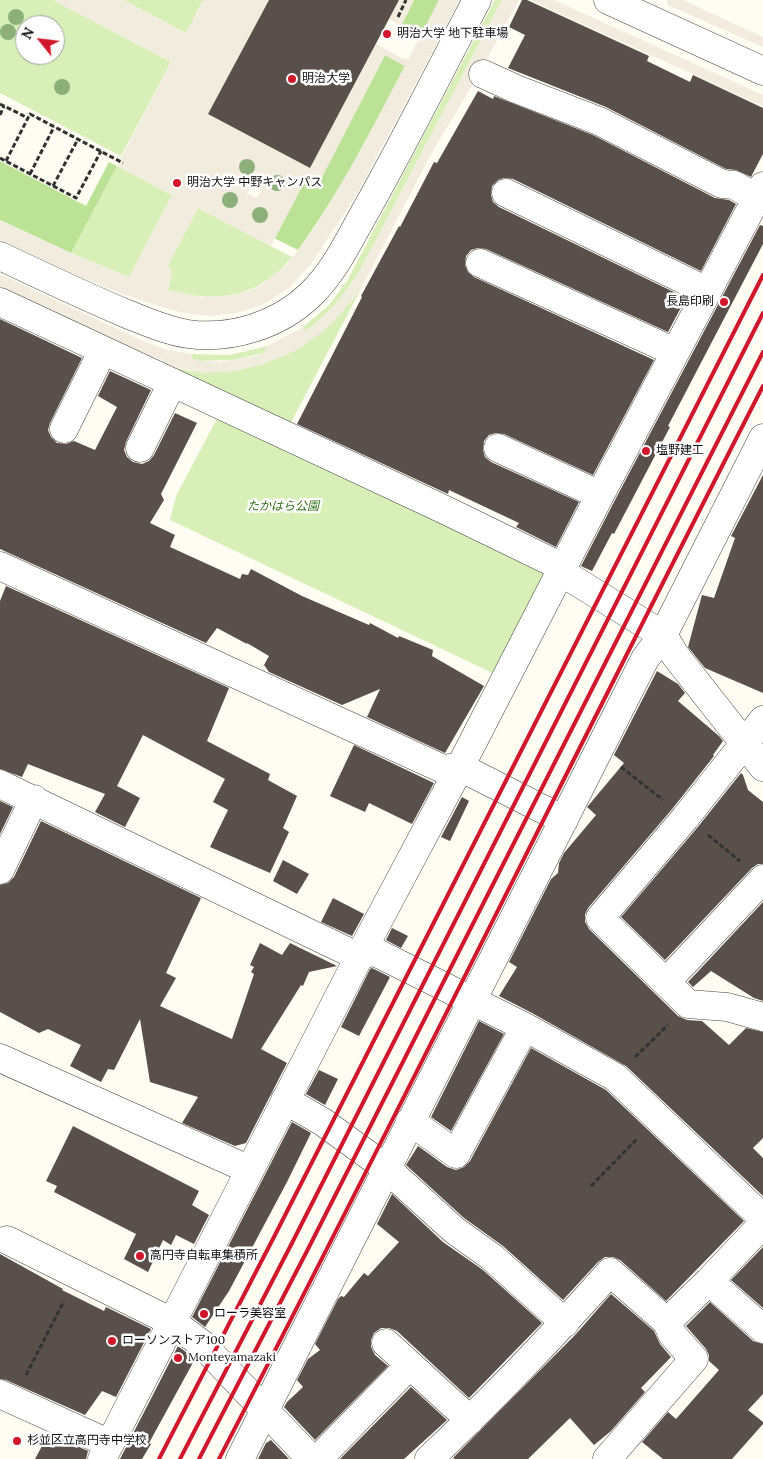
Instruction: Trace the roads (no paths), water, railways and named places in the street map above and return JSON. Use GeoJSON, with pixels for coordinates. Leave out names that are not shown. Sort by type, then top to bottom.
{"type":"FeatureCollection","features":[{"type":"Feature","properties":{"kind":"street"},"geometry":{"type":"LineString","coordinates":[[0,256],[112,308],[150,323],[188,334],[234,333],[261,326],[286,314],[310,296],[339,258],[377,192],[477,0]]}},
{"type":"Feature","properties":{"kind":"street"},"geometry":{"type":"LineString","coordinates":[[608,0],[763,71]]}},
{"type":"Feature","properties":{"kind":"street"},"geometry":{"type":"LineString","coordinates":[[7,1397],[106,1451],[358,957],[460,767],[706,291],[760,192],[722,184],[598,121],[483,74]]}},
{"type":"Feature","properties":{"kind":"street"},"geometry":{"type":"LineString","coordinates":[[506,193],[706,291]]}},
{"type":"Feature","properties":{"kind":"street"},"geometry":{"type":"LineString","coordinates":[[480,263],[675,352]]}},
{"type":"Feature","properties":{"kind":"street"},"geometry":{"type":"LineString","coordinates":[[0,302],[443,509],[554,563],[561,572],[663,635],[675,655],[763,767]]}},
{"type":"Feature","properties":{"kind":"street"},"geometry":{"type":"LineString","coordinates":[[64,429],[103,350]]}},
{"type":"Feature","properties":{"kind":"street"},"geometry":{"type":"LineString","coordinates":[[140,448],[172,383]]}},
{"type":"Feature","properties":{"kind":"street"},"geometry":{"type":"LineString","coordinates":[[240,1459],[645,659],[663,635],[763,438]]}},
{"type":"Feature","properties":{"kind":"street"},"geometry":{"type":"LineString","coordinates":[[498,448],[600,495]]}},
{"type":"Feature","properties":{"kind":"street"},"geometry":{"type":"LineString","coordinates":[[0,566],[443,769],[460,767],[564,820]]}},
{"type":"Feature","properties":{"kind":"street"},"geometry":{"type":"LineString","coordinates":[[763,720],[685,818],[600,918],[688,1004],[727,1007],[763,1017]]}},
{"type":"Feature","properties":{"kind":"street"},"geometry":{"type":"LineString","coordinates":[[0,784],[358,957],[373,951],[525,1027],[616,1078],[658,1118],[762,1226],[667,1322]]}},
{"type":"Feature","properties":{"kind":"street"},"geometry":{"type":"LineString","coordinates":[[0,870],[34,799]]}},
{"type":"Feature","properties":{"kind":"street"},"geometry":{"type":"LineString","coordinates":[[666,982],[763,880]]}},
{"type":"Feature","properties":{"kind":"street"},"geometry":{"type":"LineString","coordinates":[[410,1121],[456,1154],[525,1027]]}},
{"type":"Feature","properties":{"kind":"street"},"geometry":{"type":"LineString","coordinates":[[0,1058],[250,1170]]}},
{"type":"Feature","properties":{"kind":"street"},"geometry":{"type":"LineString","coordinates":[[285,1100],[323,1122],[386,1168],[454,1230],[493,1258],[564,1323]]}},
{"type":"Feature","properties":{"kind":"street"},"geometry":{"type":"LineString","coordinates":[[7,1240],[172,1322],[202,1344],[311,1459]]}},
{"type":"Feature","properties":{"kind":"street"},"geometry":{"type":"LineString","coordinates":[[429,1459],[470,1420],[564,1323],[610,1272],[667,1322],[672,1334],[694,1359],[607,1459]]}},
{"type":"Feature","properties":{"kind":"street"},"geometry":{"type":"LineString","coordinates":[[709,1281],[763,1329]]}},
{"type":"Feature","properties":{"kind":"street"},"geometry":{"type":"LineString","coordinates":[[386,1343],[470,1420]]}},
{"type":"Feature","properties":{"kind":"street"},"geometry":{"type":"LineString","coordinates":[[318,1459],[410,1366]]}},
{"type":"Feature","properties":{"kind":"railway"},"geometry":{"type":"LineString","coordinates":[[159,1459],[275,1235],[763,275]]}},
{"type":"Feature","properties":{"kind":"railway"},"geometry":{"type":"LineString","coordinates":[[180,1459],[292,1243],[763,313]]}},
{"type":"Feature","properties":{"kind":"railway"},"geometry":{"type":"LineString","coordinates":[[199,1459],[307,1251],[763,352]]}},
{"type":"Feature","properties":{"kind":"railway"},"geometry":{"type":"LineString","coordinates":[[219,1459],[763,386]]}},
{"type":"Feature","properties":{"kind":"place","name":"明治大学 地下駐車場"},"geometry":{"type":"Point","coordinates":[387,34]}},
{"type":"Feature","properties":{"kind":"place","name":"明治大学"},"geometry":{"type":"Point","coordinates":[292,79]}},
{"type":"Feature","properties":{"kind":"place","name":"明治大学 中野キャンパス"},"geometry":{"type":"Point","coordinates":[177,183]}},
{"type":"Feature","properties":{"kind":"place","name":"長島印刷"},"geometry":{"type":"Point","coordinates":[724,302]}},
{"type":"Feature","properties":{"kind":"place","name":"塩野建工"},"geometry":{"type":"Point","coordinates":[646,451]}},
{"type":"Feature","properties":{"kind":"place","name":"高円寺自転車集積所"},"geometry":{"type":"Point","coordinates":[140,1256]}},
{"type":"Feature","properties":{"kind":"place","name":"ローラ美容室"},"geometry":{"type":"Point","coordinates":[204,1314]}},
{"type":"Feature","properties":{"kind":"place","name":"ローソンストア100"},"geometry":{"type":"Point","coordinates":[112,1341]}},
{"type":"Feature","properties":{"kind":"place","name":"Monteyamazaki"},"geometry":{"type":"Point","coordinates":[178,1358]}},
{"type":"Feature","properties":{"kind":"place","name":"杉並区立高円寺中学校"},"geometry":{"type":"Point","coordinates":[17,1441]}},
{"type":"Feature","properties":{"kind":"park label","name":"たかはら公園"},"geometry":{"type":"Point","coordinates":[283,507]}}]}
